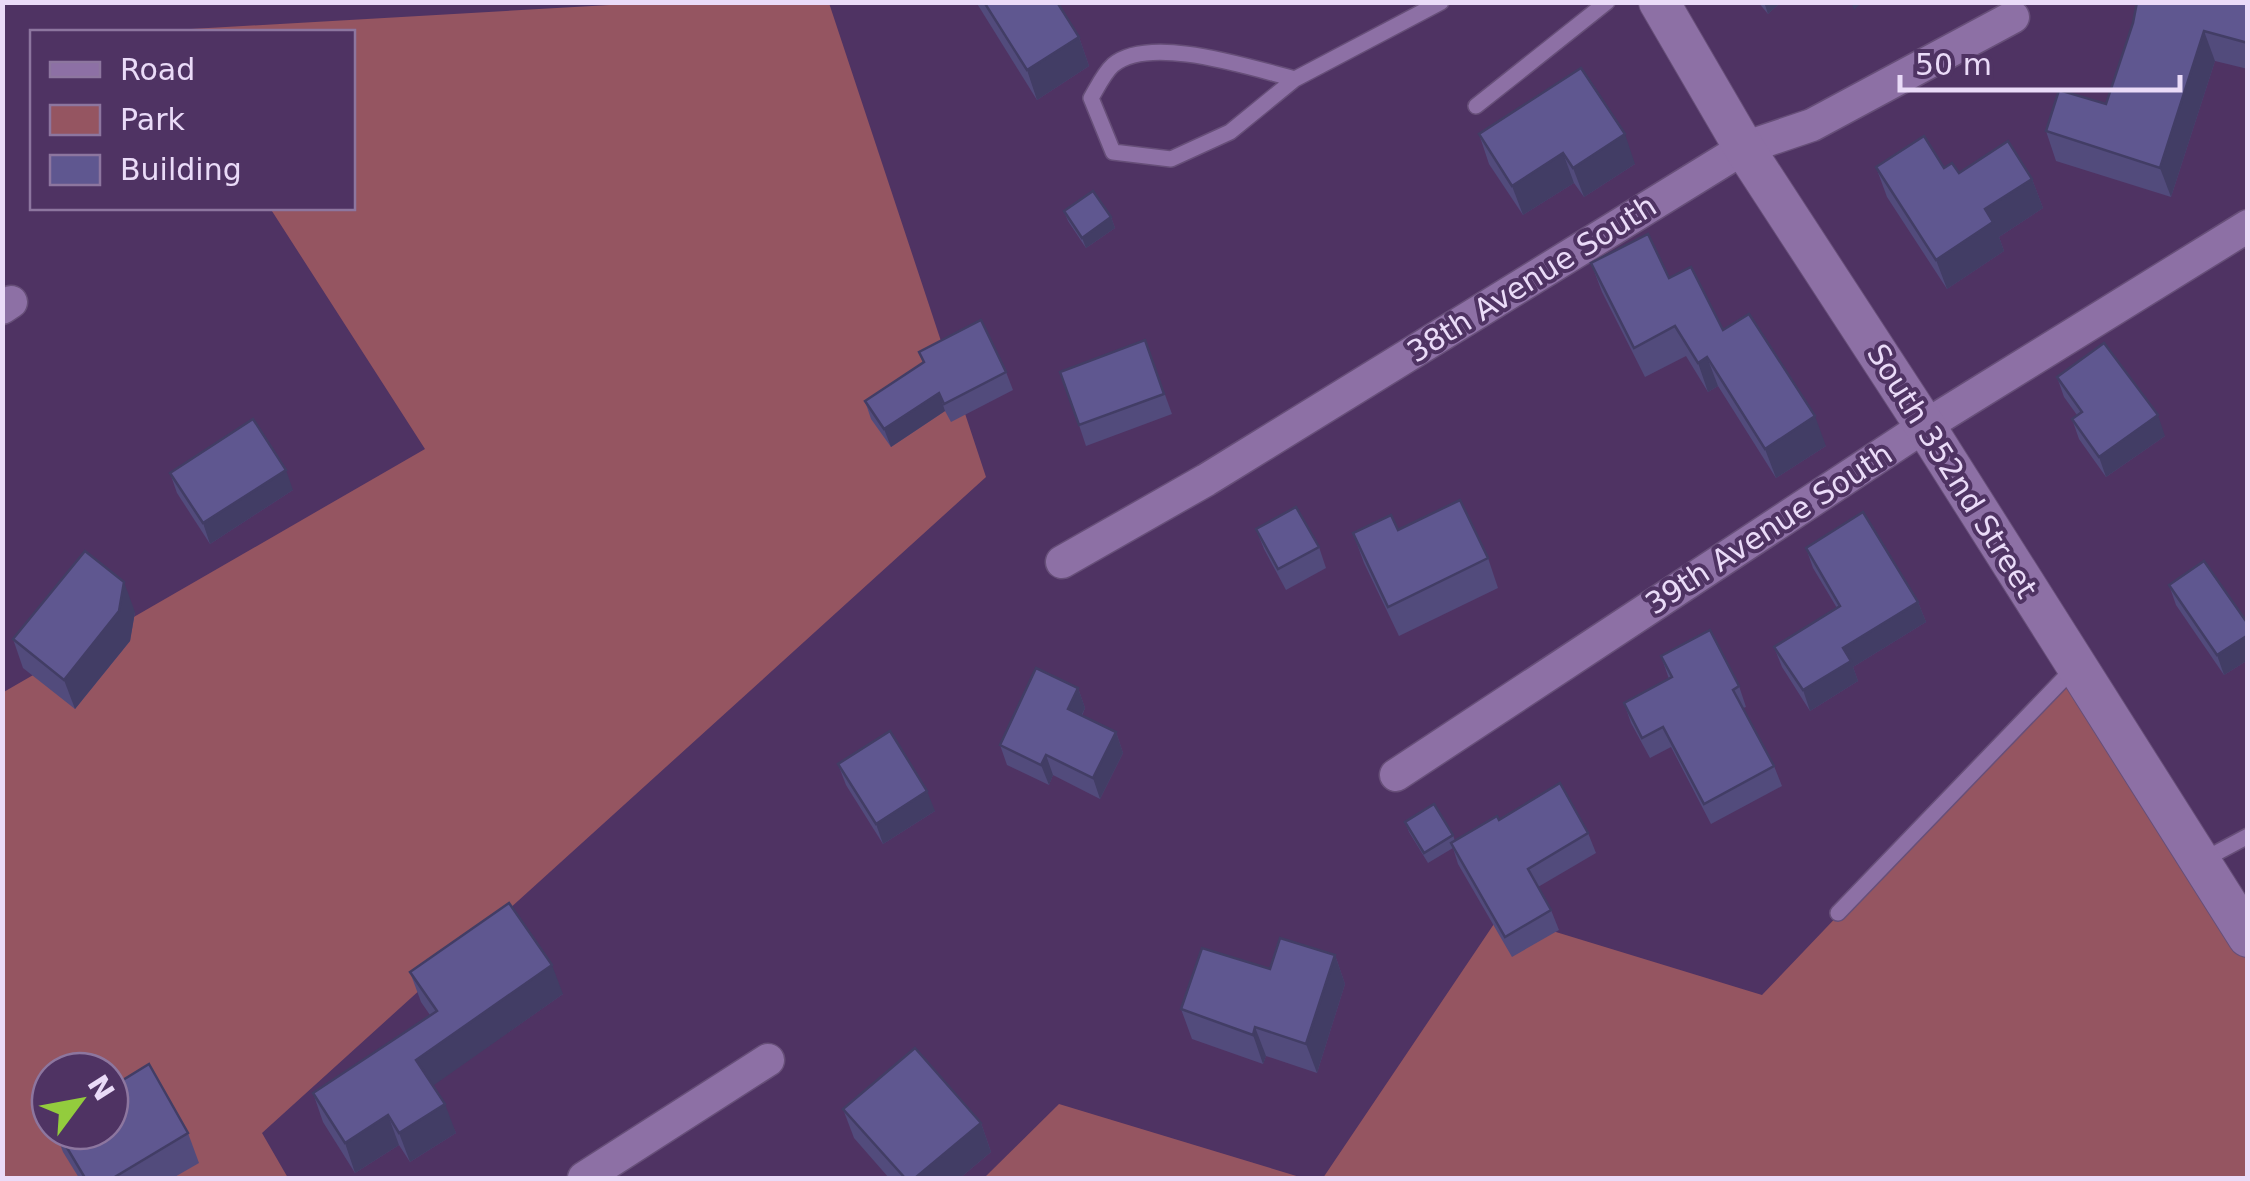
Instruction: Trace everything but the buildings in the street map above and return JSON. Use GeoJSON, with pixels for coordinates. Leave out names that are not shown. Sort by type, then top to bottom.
{"type":"FeatureCollection","features":[{"type":"Feature","properties":{"kind":"street","name":"South 352nd Street"},"geometry":{"type":"LineString","coordinates":[[1659,2],[1744,148],[2245,929]]}},
{"type":"Feature","properties":{"kind":"street","name":"38th Avenue South"},"geometry":{"type":"LineString","coordinates":[[1062,562],[1206,480],[1744,148],[1812,126],[2013,18]]}},
{"type":"Feature","properties":{"kind":"street","name":"39th Avenue South"},"geometry":{"type":"LineString","coordinates":[[1396,775],[1925,426],[2248,226]]}},
{"type":"Feature","properties":{"kind":"street"},"geometry":{"type":"LineString","coordinates":[[584,1178],[768,1060]]}},
{"type":"Feature","properties":{"kind":"lane"},"geometry":{"type":"LineString","coordinates":[[1295,79],[1152,50],[1113,64],[1090,98],[1114,152],[1171,160],[1230,132],[1295,79],[1440,2]]}},
{"type":"Feature","properties":{"kind":"lane"},"geometry":{"type":"LineString","coordinates":[[1476,106],[1606,2]]}},
{"type":"Feature","properties":{"kind":"lane"},"geometry":{"type":"LineString","coordinates":[[1838,913],[2075,666]]}},
{"type":"Feature","properties":{"kind":"lane"},"geometry":{"type":"LineString","coordinates":[[2200,862],[2248,836]]}},
{"type":"Feature","properties":{"kind":"green space"},"geometry":{"type":"Polygon","coordinates":[[[645,3],[829,3],[986,477],[262,1133],[288,1178],[3,1178],[2,693],[425,449],[271,210],[355,210],[355,30],[173,30],[645,3]]]}},
{"type":"Feature","properties":{"kind":"green space"},"geometry":{"type":"Polygon","coordinates":[[[2075,667],[2247,937],[2247,1178],[1323,1178],[1500,915],[1762,995],[2075,667]]]}},
{"type":"Feature","properties":{"kind":"green space"},"geometry":{"type":"Polygon","coordinates":[[[1059,1104],[1303,1178],[984,1178],[1059,1104]]]}}]}
